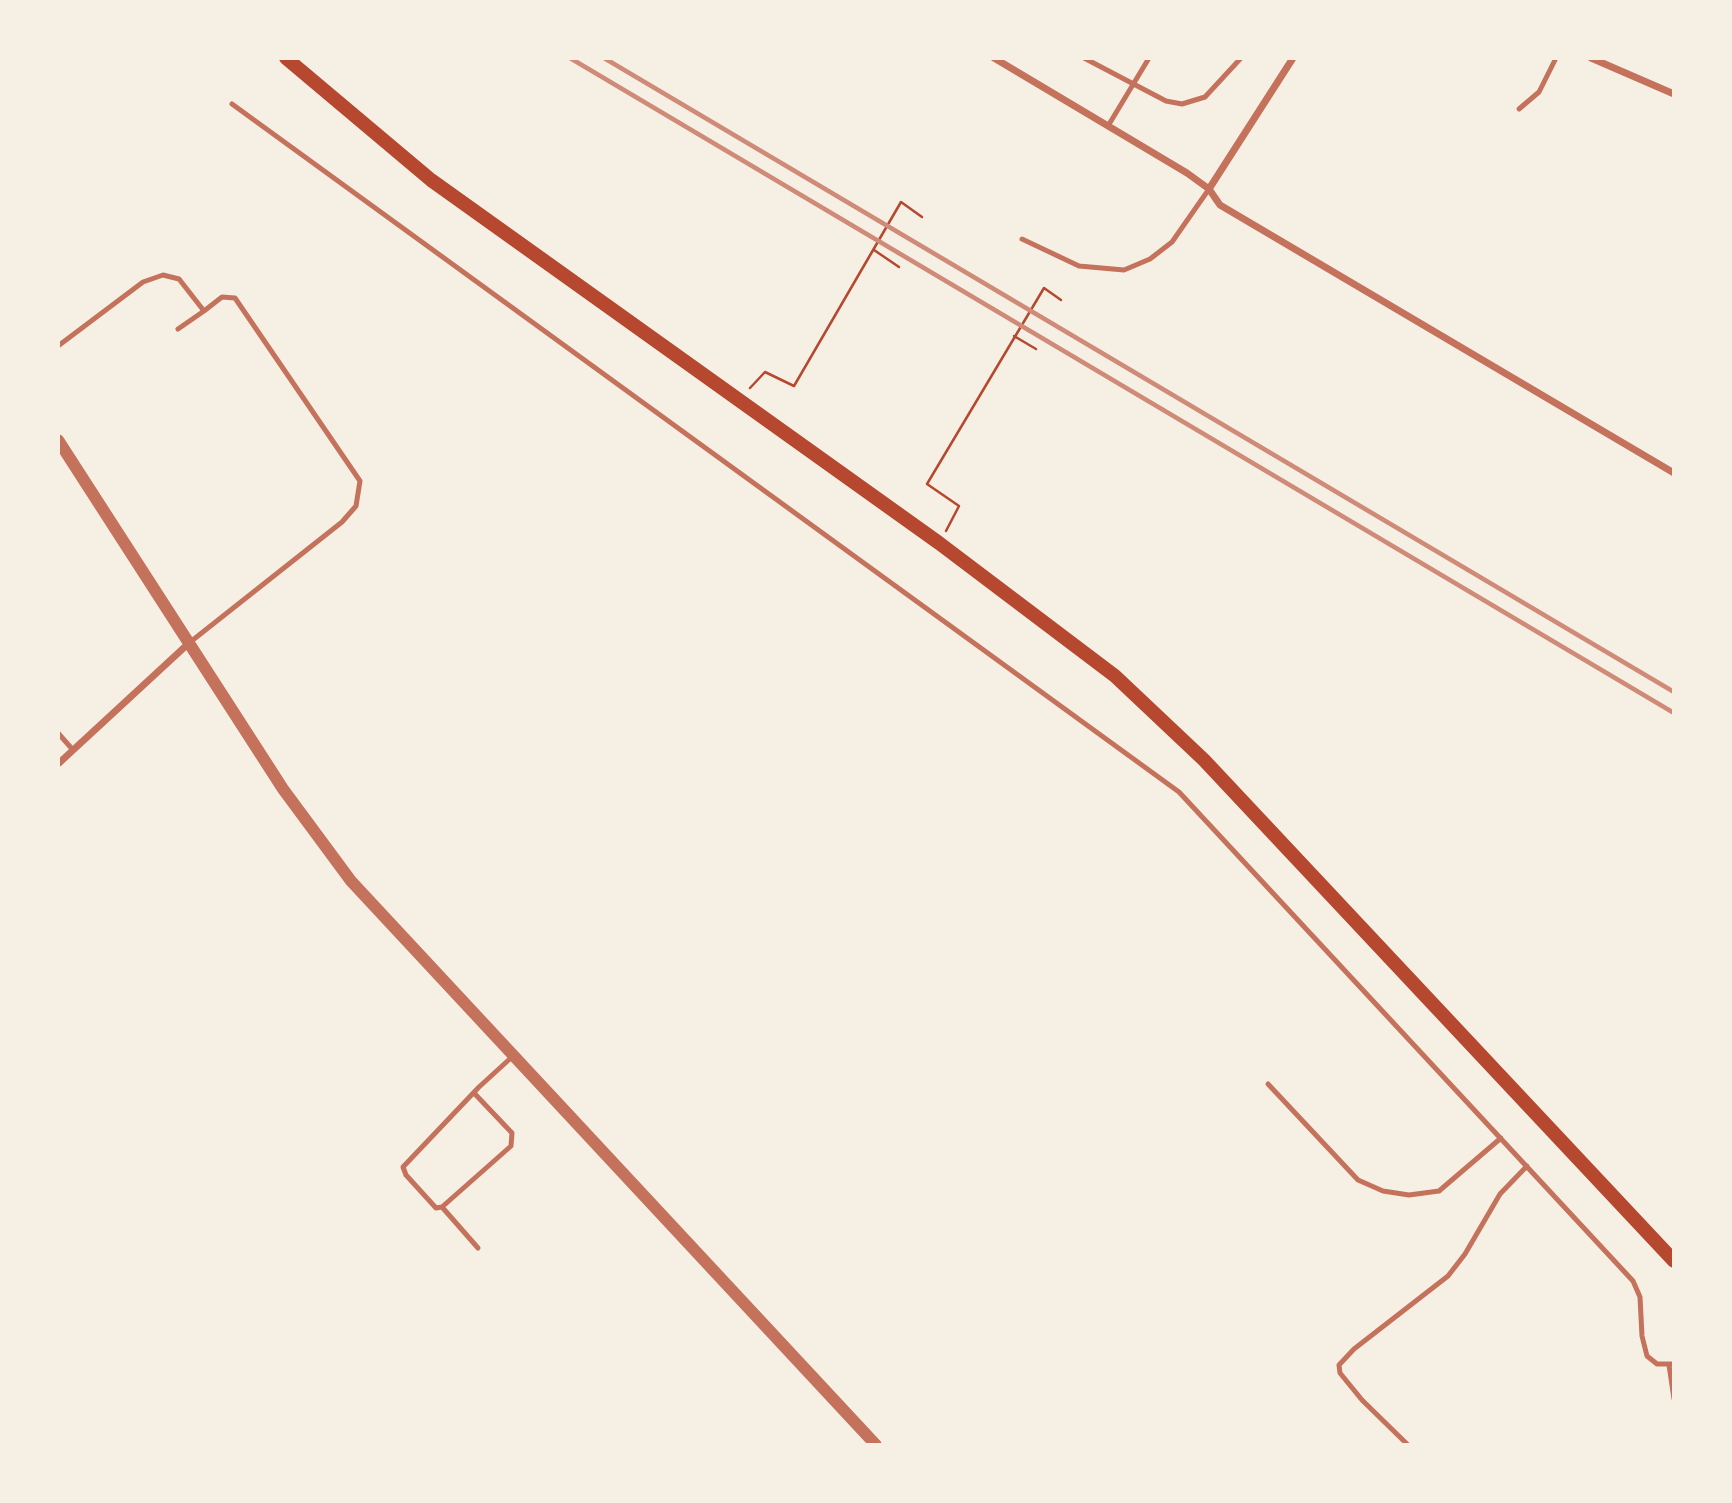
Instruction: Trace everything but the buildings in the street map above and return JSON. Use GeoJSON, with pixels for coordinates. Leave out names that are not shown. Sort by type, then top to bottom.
{"type":"FeatureCollection","features":[{"type":"Feature","properties":{"kind":"main road"},"geometry":{"type":"LineString","coordinates":[[286,58],[431,180],[1086,651],[1170,727],[1674,1261]]}},
{"type":"Feature","properties":{"kind":"street"},"geometry":{"type":"LineString","coordinates":[[994,58],[1209,189],[1220,205],[1674,473]]}},
{"type":"Feature","properties":{"kind":"street"},"geometry":{"type":"LineString","coordinates":[[1209,189],[1293,58]]}},
{"type":"Feature","properties":{"kind":"street"},"geometry":{"type":"LineString","coordinates":[[1591,58],[1674,94]]}},
{"type":"Feature","properties":{"kind":"street"},"geometry":{"type":"LineString","coordinates":[[58,440],[284,789],[365,898],[876,1445]]}},
{"type":"Feature","properties":{"kind":"street"},"geometry":{"type":"LineString","coordinates":[[58,764],[189,643]]}},
{"type":"Feature","properties":{"kind":"lane"},"geometry":{"type":"LineString","coordinates":[[1084,58],[1166,101],[1192,103],[1205,97],[1241,58]]}},
{"type":"Feature","properties":{"kind":"lane"},"geometry":{"type":"LineString","coordinates":[[1108,126],[1149,58]]}},
{"type":"Feature","properties":{"kind":"lane"},"geometry":{"type":"LineString","coordinates":[[1519,109],[1539,92],[1556,58]]}},
{"type":"Feature","properties":{"kind":"lane"},"geometry":{"type":"LineString","coordinates":[[232,104],[1179,792],[1633,1281],[1641,1305],[1644,1350],[1652,1362],[1672,1365],[1674,1399]]}},
{"type":"Feature","properties":{"kind":"lane"},"geometry":{"type":"LineString","coordinates":[[1022,239],[1079,266],[1124,270],[1150,259],[1172,242],[1209,189]]}},
{"type":"Feature","properties":{"kind":"lane"},"geometry":{"type":"LineString","coordinates":[[58,346],[143,282],[163,275],[179,279],[204,311]]}},
{"type":"Feature","properties":{"kind":"lane"},"geometry":{"type":"LineString","coordinates":[[178,329],[222,297],[235,298],[360,481],[356,506],[342,522],[189,643]]}},
{"type":"Feature","properties":{"kind":"lane"},"geometry":{"type":"LineString","coordinates":[[58,733],[73,750]]}},
{"type":"Feature","properties":{"kind":"lane"},"geometry":{"type":"LineString","coordinates":[[478,1248],[442,1207],[430,1204],[403,1167],[513,1056]]}},
{"type":"Feature","properties":{"kind":"lane"},"geometry":{"type":"LineString","coordinates":[[1268,1084],[1358,1180],[1383,1191],[1409,1195],[1438,1191],[1501,1138]]}},
{"type":"Feature","properties":{"kind":"lane"},"geometry":{"type":"LineString","coordinates":[[442,1207],[512,1146],[512,1132],[474,1093]]}},
{"type":"Feature","properties":{"kind":"lane"},"geometry":{"type":"LineString","coordinates":[[1408,1445],[1362,1400],[1340,1373],[1339,1365],[1354,1349],[1448,1276],[1465,1254],[1500,1194],[1527,1166]]}},
{"type":"Feature","properties":{"kind":"path"},"geometry":{"type":"LineString","coordinates":[[738,400],[765,372],[793,386],[901,202],[922,217]]}},
{"type":"Feature","properties":{"kind":"path"},"geometry":{"type":"LineString","coordinates":[[874,250],[899,267]]}},
{"type":"Feature","properties":{"kind":"path"},"geometry":{"type":"LineString","coordinates":[[939,543],[959,506],[927,484],[1044,288],[1061,300]]}},
{"type":"Feature","properties":{"kind":"path"},"geometry":{"type":"LineString","coordinates":[[1014,336],[1036,349]]}},
{"type":"Feature","properties":{"kind":"railway"},"geometry":{"type":"LineString","coordinates":[[570,58],[1674,713]]}},
{"type":"Feature","properties":{"kind":"railway"},"geometry":{"type":"LineString","coordinates":[[604,58],[1674,692]]}}]}
